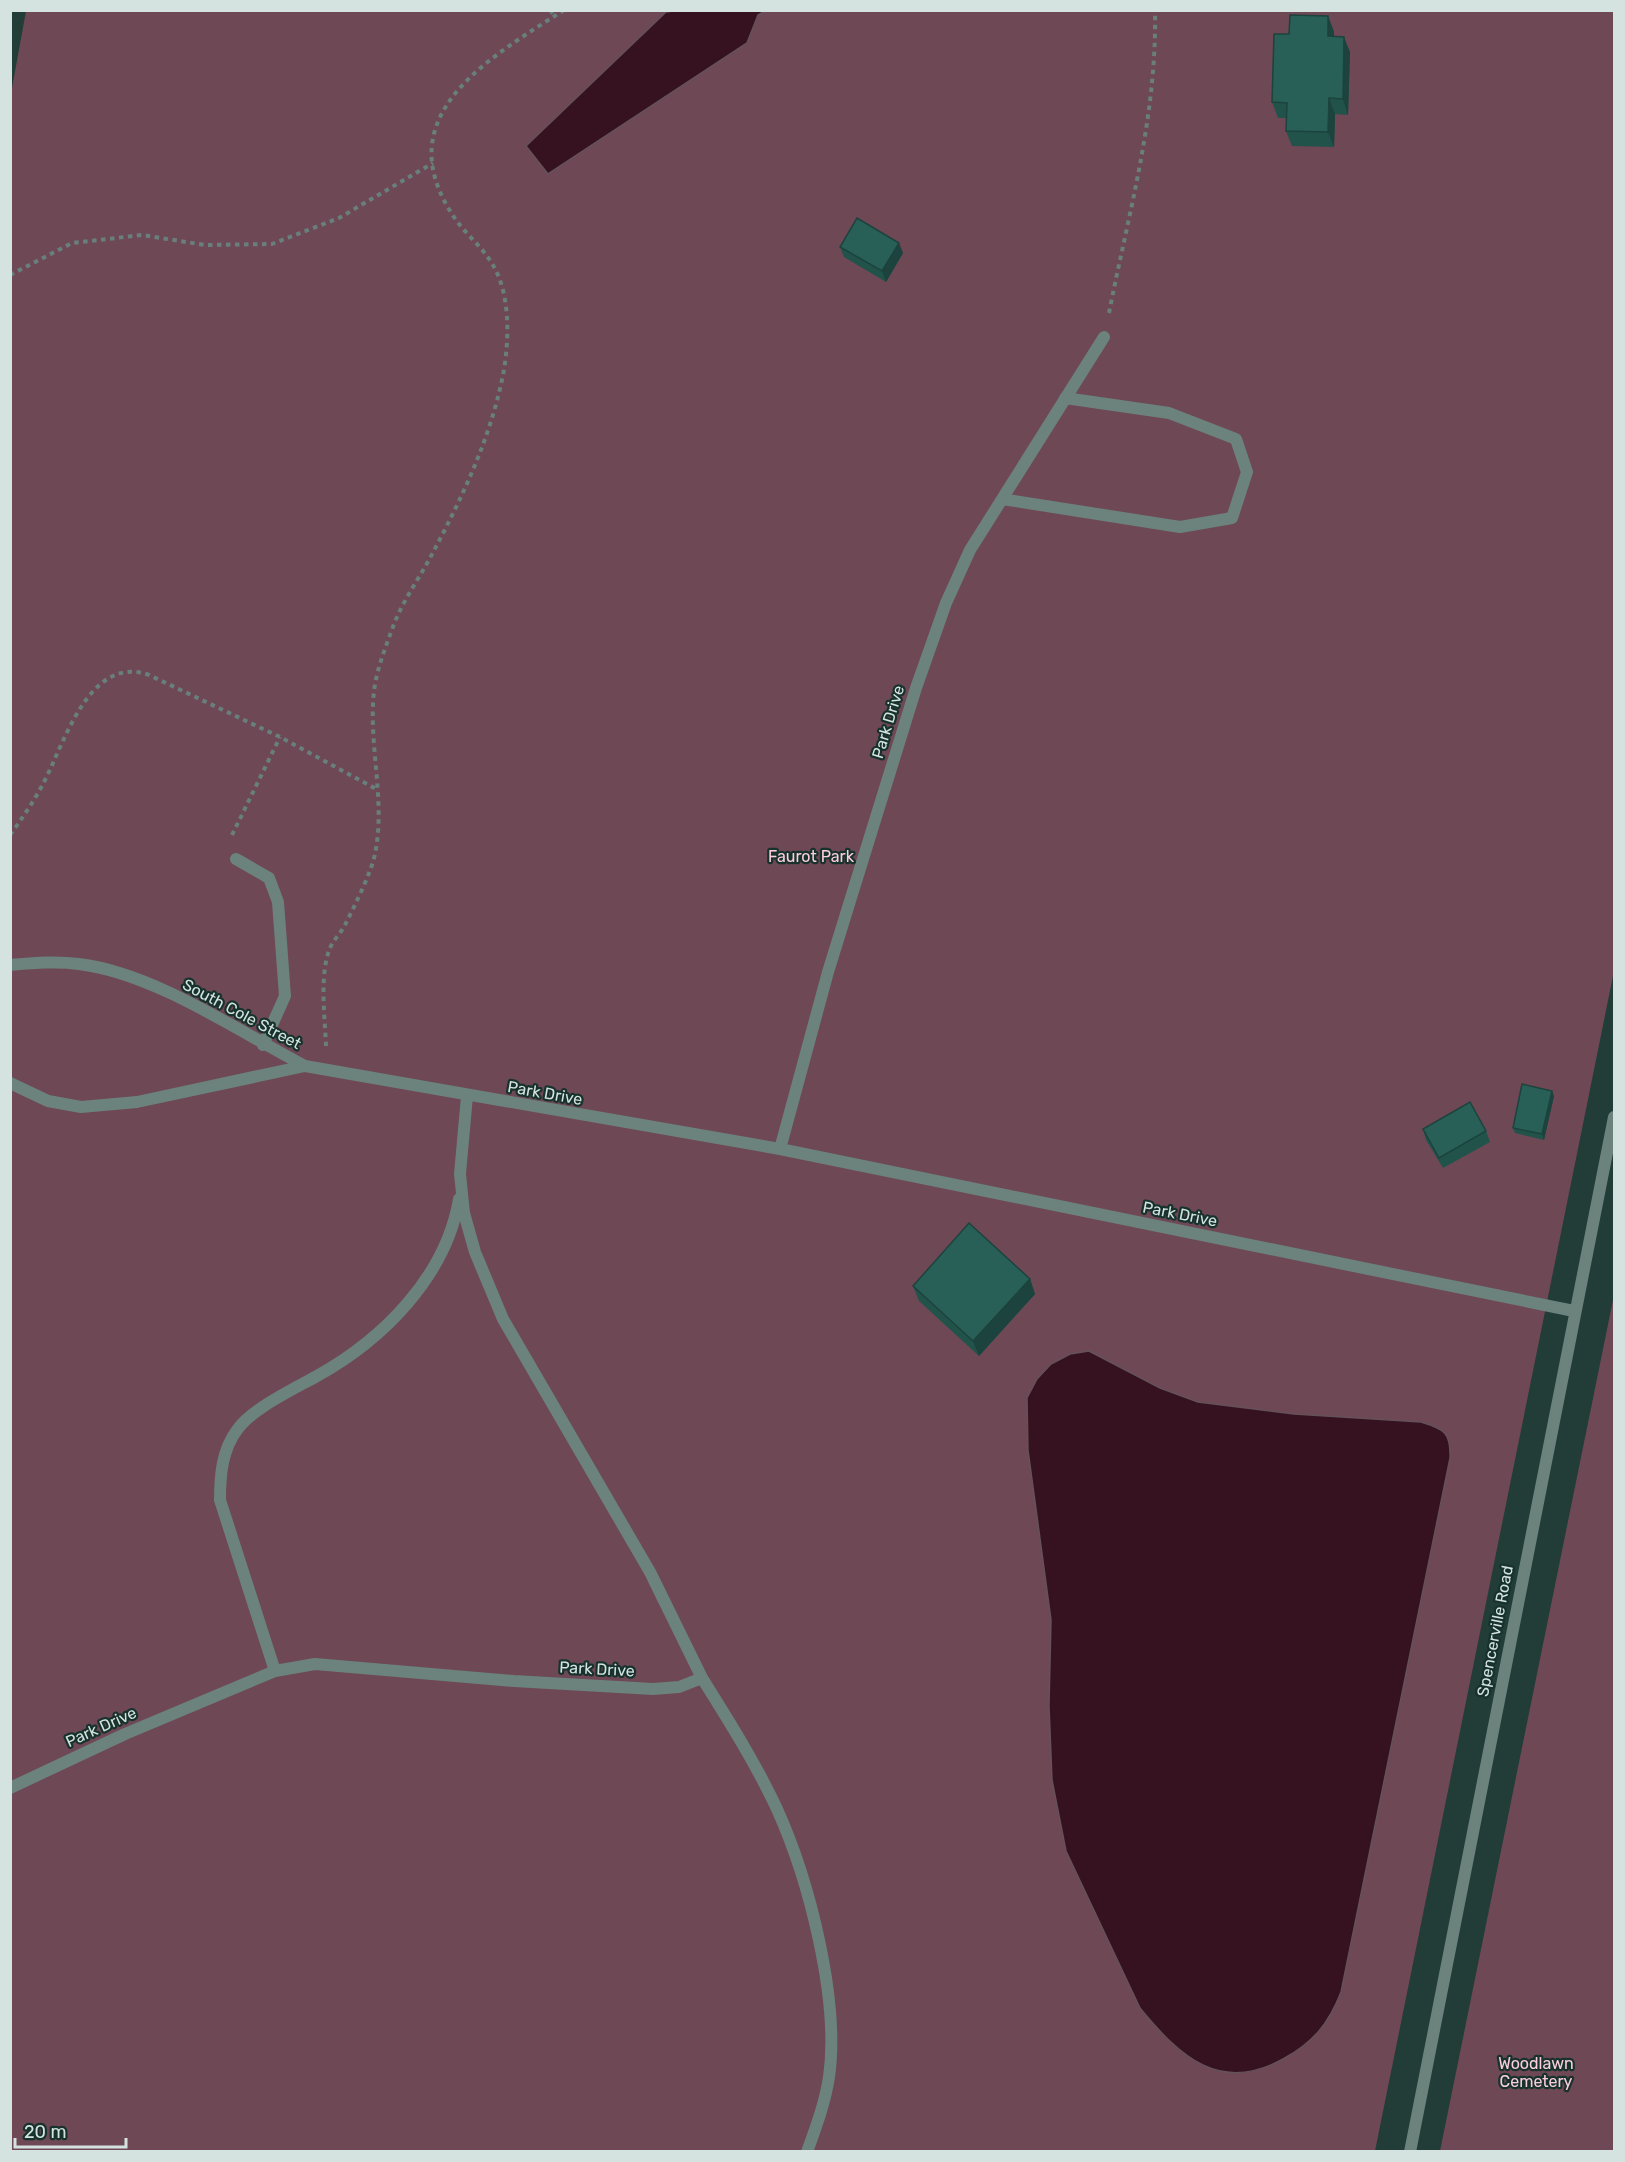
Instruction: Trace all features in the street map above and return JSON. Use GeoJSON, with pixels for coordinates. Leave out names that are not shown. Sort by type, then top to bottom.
{"type":"FeatureCollection","features":[{"type":"Feature","properties":{"kind":"street","name":"Park Drive"},"geometry":{"type":"LineString","coordinates":[[780,1149],[828,972],[916,687],[946,603],[970,550],[1104,337]]}},
{"type":"Feature","properties":{"kind":"street"},"geometry":{"type":"LineString","coordinates":[[1002,499],[1180,527],[1232,518],[1247,472],[1236,439],[1169,413],[1065,398]]}},
{"type":"Feature","properties":{"kind":"street"},"geometry":{"type":"LineString","coordinates":[[236,859],[269,878],[278,902],[285,996],[264,1045]]}},
{"type":"Feature","properties":{"kind":"street","name":"South Cole Street"},"geometry":{"type":"LineString","coordinates":[[10,965],[59,962],[117,972],[182,1000],[305,1066]]}},
{"type":"Feature","properties":{"kind":"street","name":"Park Drive"},"geometry":{"type":"LineString","coordinates":[[305,1066],[780,1149],[1574,1311]]}},
{"type":"Feature","properties":{"kind":"street","name":"South Cole Street"},"geometry":{"type":"LineString","coordinates":[[10,1083],[48,1101],[81,1107],[137,1102],[305,1066]]}},
{"type":"Feature","properties":{"kind":"street"},"geometry":{"type":"LineString","coordinates":[[467,1096],[461,1139],[464,1213],[475,1252],[503,1319],[650,1572],[702,1678],[741,1740],[777,1809],[796,1859],[823,1966],[830,2021],[829,2076],[821,2114],[807,2151]]}},
{"type":"Feature","properties":{"kind":"street","name":"Spencerville Road"},"geometry":{"type":"LineString","coordinates":[[1410,2151],[1614,1117]]}},
{"type":"Feature","properties":{"kind":"street"},"geometry":{"type":"LineString","coordinates":[[275,1671],[220,1500],[220,1476],[227,1448],[238,1428],[257,1412],[368,1344],[390,1323],[436,1260],[452,1227],[461,1181]]}},
{"type":"Feature","properties":{"kind":"street","name":"Park Drive"},"geometry":{"type":"LineString","coordinates":[[10,1788],[125,1734],[275,1671],[315,1664],[514,1681],[653,1689],[679,1687],[702,1678]]}},
{"type":"Feature","properties":{"kind":"path"},"geometry":{"type":"LineString","coordinates":[[550,10],[554,16]]}},
{"type":"Feature","properties":{"kind":"path"},"geometry":{"type":"LineString","coordinates":[[328,1071],[323,991],[330,949],[346,924],[375,854],[378,790],[373,714],[378,669],[395,621],[445,528],[485,443],[504,363],[506,318],[503,291],[495,268],[445,202],[436,182],[433,163],[433,129],[449,98],[485,63],[564,10]]}},
{"type":"Feature","properties":{"kind":"path"},"geometry":{"type":"LineString","coordinates":[[1104,337],[1147,132],[1156,56],[1155,10]]}},
{"type":"Feature","properties":{"kind":"path"},"geometry":{"type":"LineString","coordinates":[[10,275],[72,243],[131,236],[142,235],[205,245],[272,244],[339,218],[433,163]]}},
{"type":"Feature","properties":{"kind":"path"},"geometry":{"type":"LineString","coordinates":[[10,835],[34,802],[84,700],[96,688],[122,673],[133,671],[149,675],[280,737],[378,790]]}},
{"type":"Feature","properties":{"kind":"path"},"geometry":{"type":"LineString","coordinates":[[236,859],[225,848],[280,737]]}},
{"type":"Feature","properties":{"kind":"green space","name":"Faurot Park"},"geometry":{"type":"Polygon","coordinates":[[[26,11],[1614,11],[1614,971],[1375,2151],[11,2152],[10,99],[26,11]]]}},
{"type":"Feature","properties":{"kind":"green space","name":"Woodlawn Cemetery"},"geometry":{"type":"Polygon","coordinates":[[[1614,1295],[1614,2151],[1440,2151],[1614,1295]]]}},
{"type":"Feature","properties":{"kind":"shaded area"},"geometry":{"type":"Polygon","coordinates":[[[681,10],[765,11],[758,15],[747,43],[548,174],[526,146],[666,12],[681,10]]]}},
{"type":"Feature","properties":{"kind":"shaded area"},"geometry":{"type":"Polygon","coordinates":[[[1089,1351],[1160,1388],[1198,1402],[1294,1414],[1421,1422],[1441,1430],[1449,1442],[1450,1458],[1341,1992],[1325,2023],[1311,2039],[1294,2053],[1260,2069],[1240,2073],[1221,2071],[1203,2065],[1170,2042],[1155,2026],[1140,2008],[1066,1851],[1052,1780],[1049,1706],[1051,1620],[1028,1450],[1027,1398],[1037,1379],[1051,1364],[1070,1354],[1089,1351]]]}},
{"type":"Feature","properties":{"kind":"building"},"geometry":{"type":"Polygon","coordinates":[[[1290,15],[1328,16],[1328,36],[1344,37],[1343,99],[1329,98],[1328,132],[1286,131],[1287,103],[1272,102],[1274,34],[1289,34],[1290,15]]]}},
{"type":"Feature","properties":{"kind":"building"},"geometry":{"type":"Polygon","coordinates":[[[857,218],[899,243],[882,271],[840,247],[857,218]]]}},
{"type":"Feature","properties":{"kind":"building"},"geometry":{"type":"Polygon","coordinates":[[[1522,1084],[1552,1091],[1542,1134],[1513,1128],[1522,1084]]]}},
{"type":"Feature","properties":{"kind":"building"},"geometry":{"type":"Polygon","coordinates":[[[1470,1102],[1486,1131],[1439,1158],[1423,1129],[1470,1102]]]}},
{"type":"Feature","properties":{"kind":"building"},"geometry":{"type":"Polygon","coordinates":[[[969,1223],[1030,1279],[973,1341],[913,1286],[969,1223]]]}}]}
